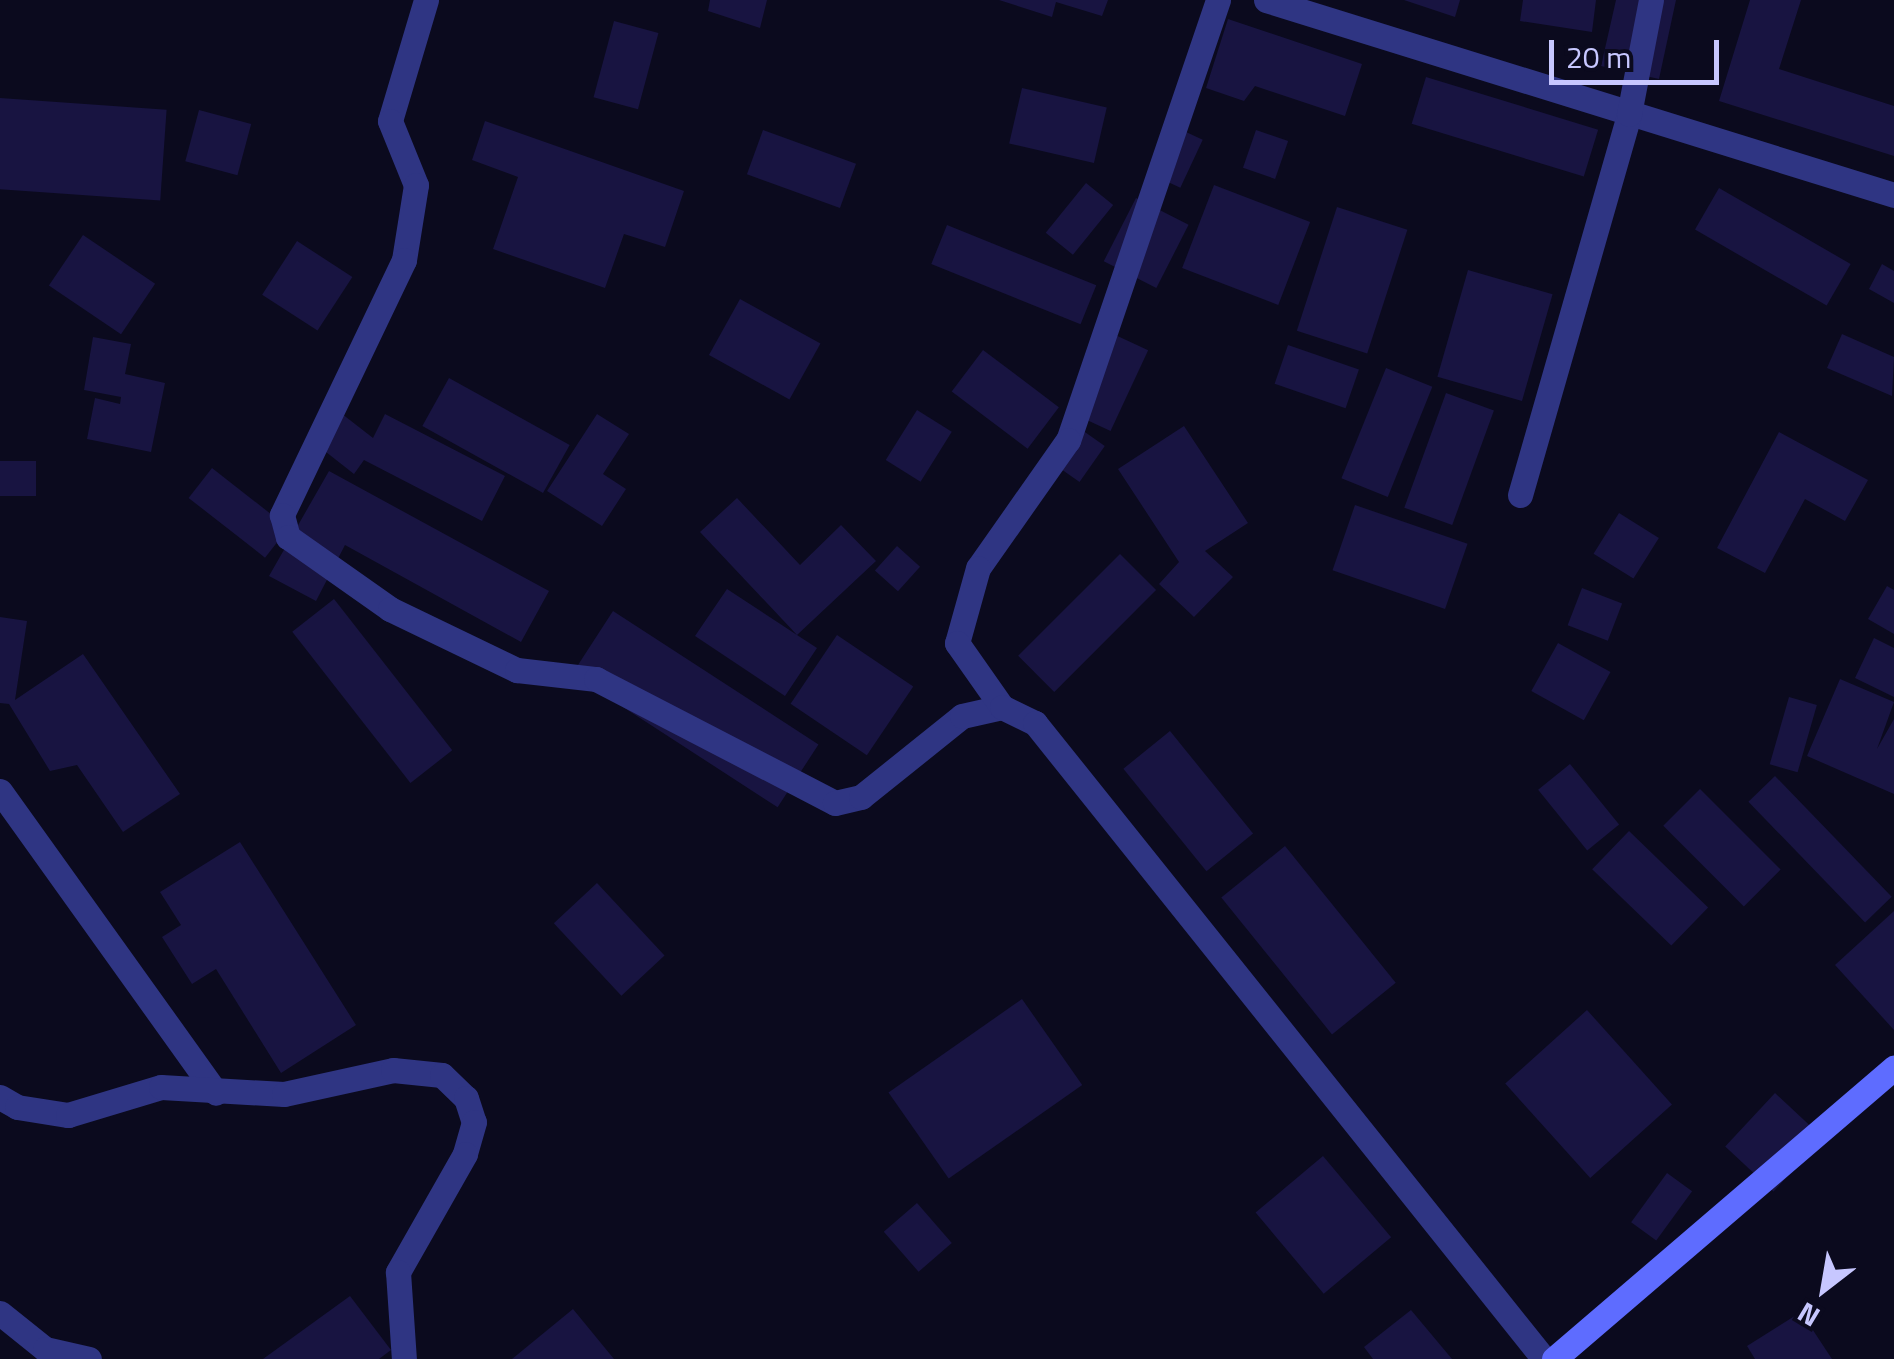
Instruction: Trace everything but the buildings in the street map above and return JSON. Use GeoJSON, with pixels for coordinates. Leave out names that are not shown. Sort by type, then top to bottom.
{"type":"FeatureCollection","features":[{"type":"Feature","properties":{"kind":"street"},"geometry":{"type":"LineString","coordinates":[[426,0],[390,121],[416,185],[404,260],[282,515],[288,536],[390,609],[517,670],[596,679],[835,803],[861,798],[962,716],[1002,707]]}},
{"type":"Feature","properties":{"kind":"street"},"geometry":{"type":"LineString","coordinates":[[1218,0],[1068,440],[978,568],[957,644],[1002,707],[1035,723],[1544,1359]]}},
{"type":"Feature","properties":{"kind":"street"},"geometry":{"type":"LineString","coordinates":[[1266,0],[1894,195]]}},
{"type":"Feature","properties":{"kind":"street"},"geometry":{"type":"LineString","coordinates":[[1520,494],[1629,114],[1651,0]]}},
{"type":"Feature","properties":{"kind":"street"},"geometry":{"type":"LineString","coordinates":[[0,791],[216,1093]]}},
{"type":"Feature","properties":{"kind":"street"},"geometry":{"type":"LineString","coordinates":[[1554,1359],[1894,1068]]}},
{"type":"Feature","properties":{"kind":"street"},"geometry":{"type":"LineString","coordinates":[[0,1097],[17,1107],[68,1114],[161,1087],[284,1094],[393,1070],[442,1075],[466,1098],[474,1122],[464,1154],[398,1272],[404,1359]]}},
{"type":"Feature","properties":{"kind":"street"},"geometry":{"type":"LineString","coordinates":[[0,1313],[45,1349],[89,1359]]}}]}
